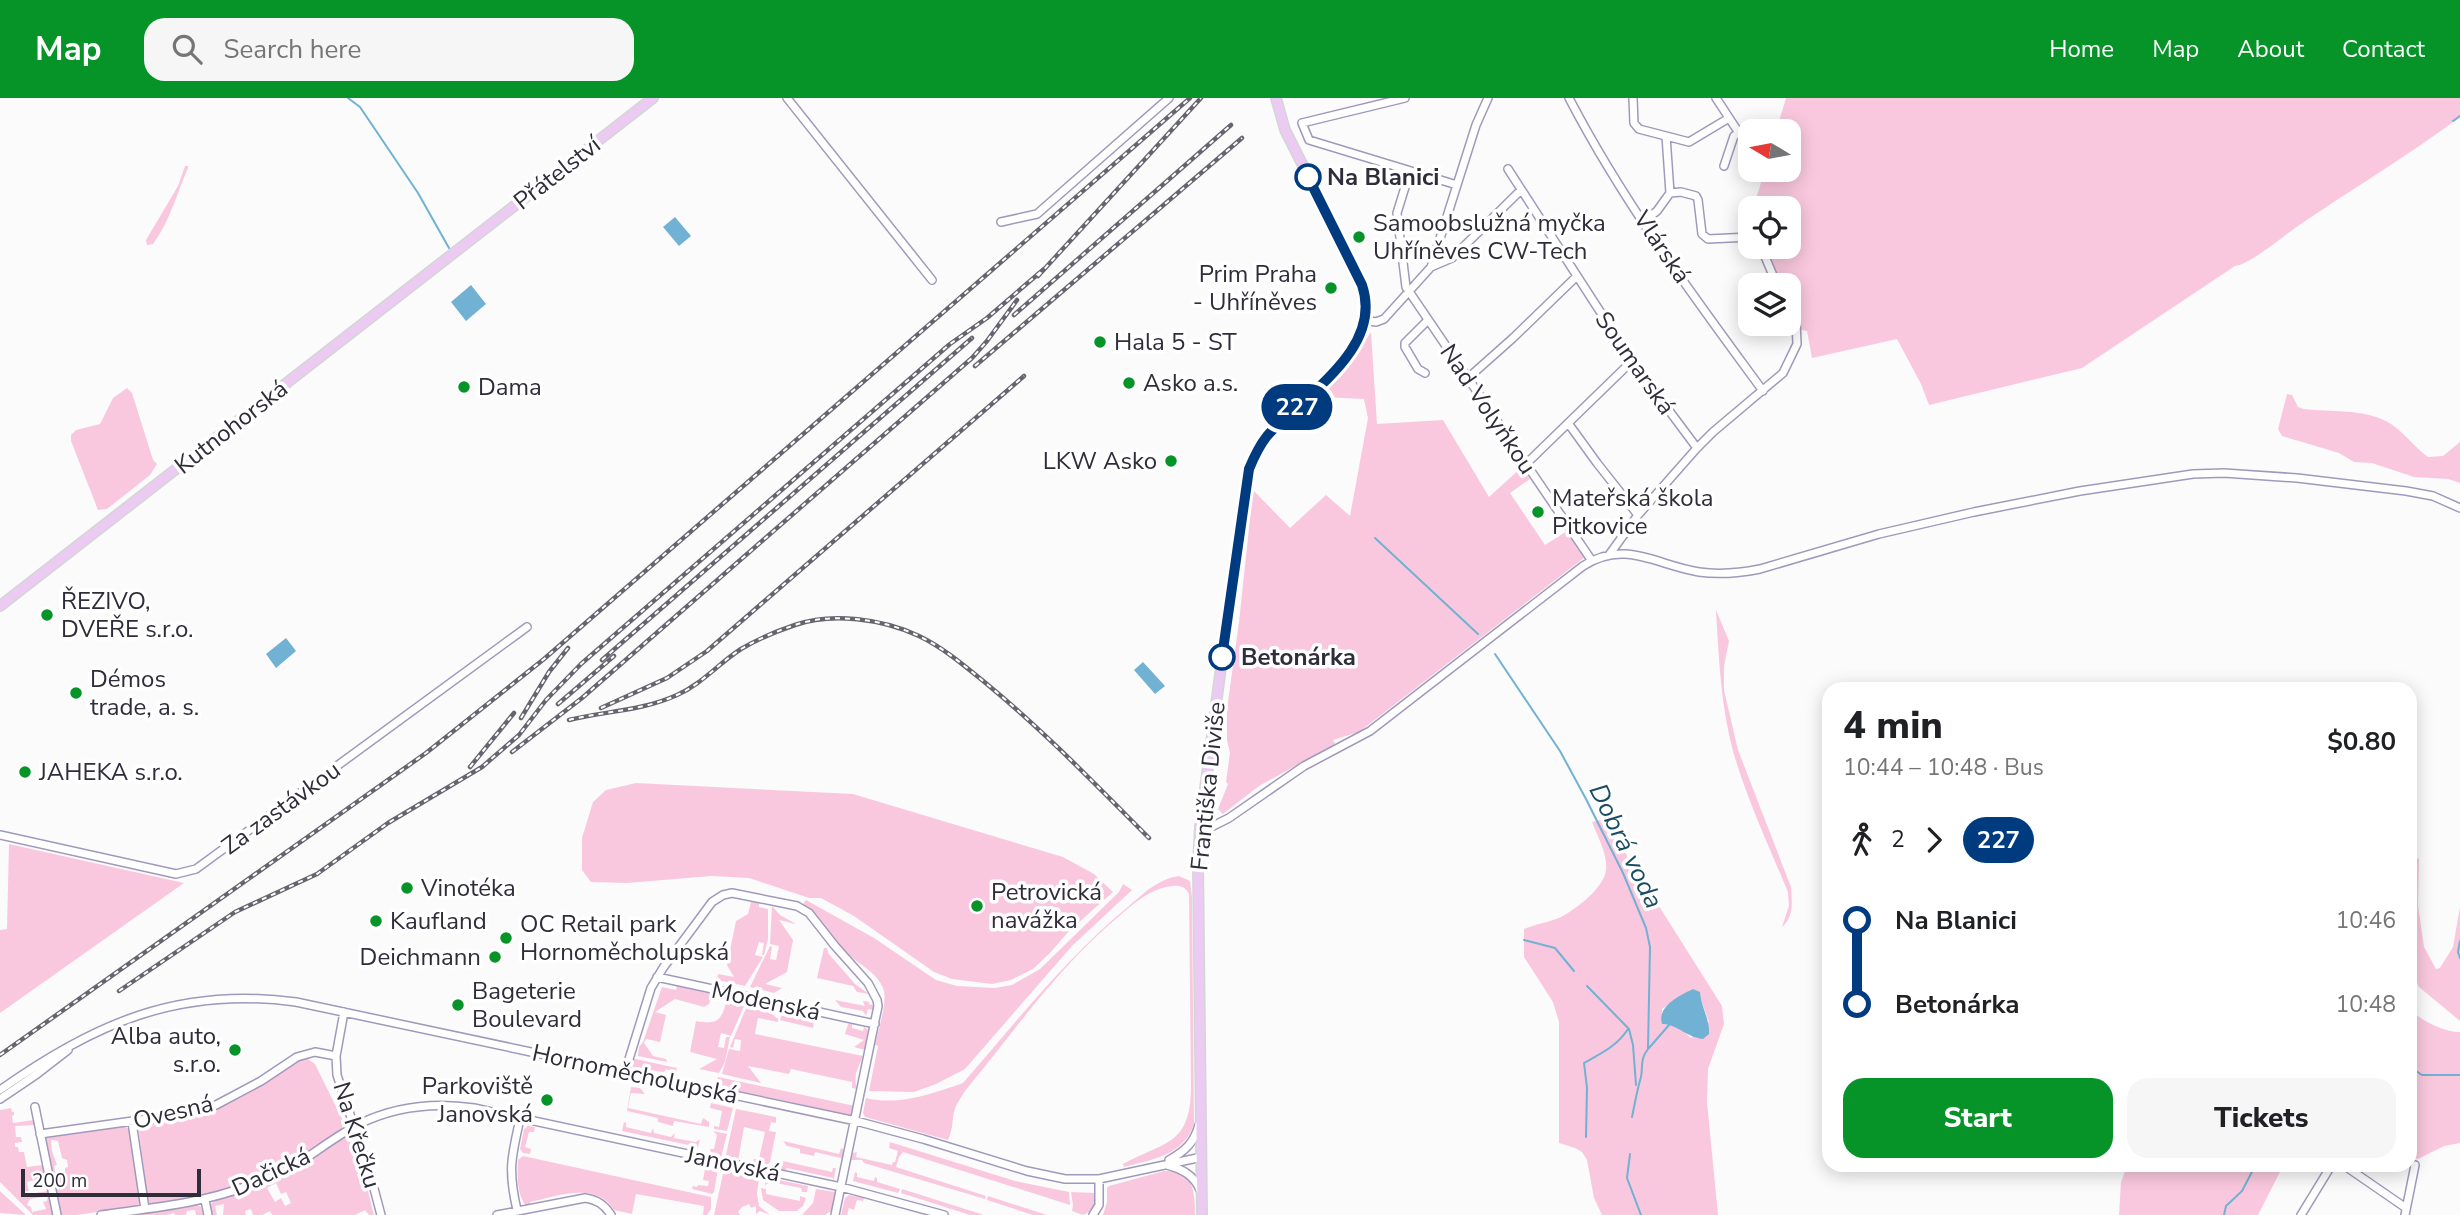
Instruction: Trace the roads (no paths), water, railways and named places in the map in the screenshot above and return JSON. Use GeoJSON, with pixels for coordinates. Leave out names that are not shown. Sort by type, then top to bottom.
{"type":"FeatureCollection","features":[{"type":"Feature","properties":{"kind":"main road","name":"Přátelství"},"geometry":{"type":"LineString","coordinates":[[461,247],[653,98]]}},
{"type":"Feature","properties":{"kind":"main road"},"geometry":{"type":"LineString","coordinates":[[1276,98],[1285,130],[1362,285],[1366,297],[1363,320]]}},
{"type":"Feature","properties":{"kind":"main road","name":"Kutnohorská"},"geometry":{"type":"LineString","coordinates":[[0,606],[461,247]]}},
{"type":"Feature","properties":{"kind":"main road","name":"Františka Diviše"},"geometry":{"type":"LineString","coordinates":[[1202,1215],[1198,874],[1200,827],[1231,585],[1249,469],[1255,453],[1266,438],[1344,360],[1353,347],[1363,320]]}},
{"type":"Feature","properties":{"kind":"street"},"geometry":{"type":"LineString","coordinates":[[787,98],[932,280]]}},
{"type":"Feature","properties":{"kind":"street"},"geometry":{"type":"LineString","coordinates":[[1001,222],[1037,214],[1169,98]]}},
{"type":"Feature","properties":{"kind":"street"},"geometry":{"type":"LineString","coordinates":[[1405,98],[1302,123],[1309,140],[1457,185]]}},
{"type":"Feature","properties":{"kind":"street"},"geometry":{"type":"LineString","coordinates":[[1431,267],[1476,125],[1488,98]]}},
{"type":"Feature","properties":{"kind":"street","name":"Vlárská"},"geometry":{"type":"LineString","coordinates":[[1569,98],[1609,168],[1644,221],[1763,391]]}},
{"type":"Feature","properties":{"kind":"street"},"geometry":{"type":"LineString","coordinates":[[1633,98],[1634,123],[1639,129],[1689,142],[1729,118]]}},
{"type":"Feature","properties":{"kind":"street"},"geometry":{"type":"LineString","coordinates":[[1716,98],[1739,133],[1734,136],[1724,166]]}},
{"type":"Feature","properties":{"kind":"street"},"geometry":{"type":"LineString","coordinates":[[1644,221],[1657,211],[1670,193],[1665,136]]}},
{"type":"Feature","properties":{"kind":"street","name":"Soumarská"},"geometry":{"type":"LineString","coordinates":[[1508,169],[1632,361],[1696,448]]}},
{"type":"Feature","properties":{"kind":"street"},"geometry":{"type":"LineString","coordinates":[[1408,291],[1396,213],[1409,171]]}},
{"type":"Feature","properties":{"kind":"street"},"geometry":{"type":"LineString","coordinates":[[1363,320],[1376,322],[1384,319],[1431,267],[1452,258],[1521,190]]}},
{"type":"Feature","properties":{"kind":"street"},"geometry":{"type":"LineString","coordinates":[[1670,193],[1690,193],[1696,196],[1702,234],[1708,239],[1738,238]]}},
{"type":"Feature","properties":{"kind":"street"},"geometry":{"type":"LineString","coordinates":[[1468,377],[1513,338],[1576,276]]}},
{"type":"Feature","properties":{"kind":"street","name":"Nad Volyňkou"},"geometry":{"type":"LineString","coordinates":[[1408,291],[1591,561]]}},
{"type":"Feature","properties":{"kind":"street"},"geometry":{"type":"LineString","coordinates":[[1425,373],[1418,369],[1405,343],[1428,320]]}},
{"type":"Feature","properties":{"kind":"street"},"geometry":{"type":"LineString","coordinates":[[1609,555],[1638,515],[1696,448],[1783,373],[1797,344],[1797,336]]}},
{"type":"Feature","properties":{"kind":"street"},"geometry":{"type":"LineString","coordinates":[[1525,465],[1632,361]]}},
{"type":"Feature","properties":{"kind":"street"},"geometry":{"type":"LineString","coordinates":[[1568,423],[1638,515]]}},
{"type":"Feature","properties":{"kind":"street"},"geometry":{"type":"LineString","coordinates":[[1200,827],[1211,827],[1229,818],[1304,765],[1370,731],[1591,561],[1609,555],[1644,556],[1707,573],[1742,572],[1879,534],[1974,512],[2092,489],[2193,474],[2224,473],[2338,483],[2432,496],[2460,508]]}},
{"type":"Feature","properties":{"kind":"street","name":"Za zastávkou"},"geometry":{"type":"LineString","coordinates":[[0,835],[176,874],[196,869],[527,627]]}},
{"type":"Feature","properties":{"kind":"street"},"geometry":{"type":"LineString","coordinates":[[625,1072],[644,1008],[657,977],[709,906],[719,897],[732,893],[797,906],[812,916],[868,983],[877,1000],[878,1011],[835,1215]]}},
{"type":"Feature","properties":{"kind":"street","name":"Modenská"},"geometry":{"type":"LineString","coordinates":[[657,977],[875,1024]]}},
{"type":"Feature","properties":{"kind":"street","name":"Hornoměcholupská"},"geometry":{"type":"LineString","coordinates":[[0,1090],[34,1066],[100,1030],[138,1014],[198,1001],[233,997],[262,998],[296,1002],[856,1121],[1045,1176],[1072,1180],[1099,1179],[1202,1157]]}},
{"type":"Feature","properties":{"kind":"street","name":"Na Křečku"},"geometry":{"type":"LineString","coordinates":[[344,1012],[336,1056],[338,1083],[381,1215]]}},
{"type":"Feature","properties":{"kind":"street","name":"Hornoměcholupská"},"geometry":{"type":"LineString","coordinates":[[0,1099],[70,1047]]}},
{"type":"Feature","properties":{"kind":"street","name":"Ovesná"},"geometry":{"type":"LineString","coordinates":[[40,1134],[183,1114],[216,1105],[261,1082],[298,1057],[315,1052],[336,1056]]}},
{"type":"Feature","properties":{"kind":"street"},"geometry":{"type":"LineString","coordinates":[[1163,1164],[1192,1142],[1200,1122],[1202,1104]]}},
{"type":"Feature","properties":{"kind":"street","name":"Janovská"},"geometry":{"type":"LineString","coordinates":[[353,1128],[385,1114],[431,1105],[474,1108],[841,1187],[944,1215]]}},
{"type":"Feature","properties":{"kind":"street"},"geometry":{"type":"LineString","coordinates":[[35,1107],[57,1215]]}},
{"type":"Feature","properties":{"kind":"street"},"geometry":{"type":"LineString","coordinates":[[517,1210],[511,1181],[511,1164],[520,1119]]}},
{"type":"Feature","properties":{"kind":"street"},"geometry":{"type":"LineString","coordinates":[[131,1122],[145,1209]]}},
{"type":"Feature","properties":{"kind":"street","name":"Dačická"},"geometry":{"type":"LineString","coordinates":[[101,1215],[205,1200],[247,1187],[285,1171],[353,1128]]}},
{"type":"Feature","properties":{"kind":"street"},"geometry":{"type":"LineString","coordinates":[[1163,1164],[1179,1168],[1191,1176],[1202,1196]]}},
{"type":"Feature","properties":{"kind":"street"},"geometry":{"type":"LineString","coordinates":[[2301,1215],[2327,1172]]}},
{"type":"Feature","properties":{"kind":"street"},"geometry":{"type":"LineString","coordinates":[[2353,1172],[2405,1212],[2414,1172]]}},
{"type":"Feature","properties":{"kind":"street"},"geometry":{"type":"LineString","coordinates":[[1093,1215],[1099,1205],[1099,1179]]}},
{"type":"Feature","properties":{"kind":"street"},"geometry":{"type":"LineString","coordinates":[[497,1215],[584,1198],[596,1200],[605,1206],[611,1215]]}},
{"type":"Feature","properties":{"kind":"street"},"geometry":{"type":"LineString","coordinates":[[205,1200],[208,1215]]}},
{"type":"Feature","properties":{"kind":"water"},"geometry":{"type":"Polygon","coordinates":[[[675,217],[691,236],[679,246],[663,227],[675,217]]]}},
{"type":"Feature","properties":{"kind":"water"},"geometry":{"type":"Polygon","coordinates":[[[471,285],[486,304],[466,321],[451,302],[471,285]]]}},
{"type":"Feature","properties":{"kind":"water"},"geometry":{"type":"Polygon","coordinates":[[[286,638],[296,651],[276,668],[266,654],[286,638]]]}},
{"type":"Feature","properties":{"kind":"water"},"geometry":{"type":"Polygon","coordinates":[[[1143,662],[1165,686],[1155,694],[1134,670],[1143,662]]]}},
{"type":"Feature","properties":{"kind":"water"},"geometry":{"type":"Polygon","coordinates":[[[1693,989],[1700,992],[1708,1023],[1709,1034],[1703,1039],[1662,1024],[1661,1018],[1666,1007],[1693,989]]]}},
{"type":"Feature","properties":{"kind":"waterway"},"geometry":{"type":"LineString","coordinates":[[348,98],[360,107],[418,193],[449,248]]}},
{"type":"Feature","properties":{"kind":"waterway"},"geometry":{"type":"LineString","coordinates":[[2453,121],[2460,116]]}},
{"type":"Feature","properties":{"kind":"waterway","name":"Dobrá voda"},"geometry":{"type":"LineString","coordinates":[[1375,538],[1478,634]]}},
{"type":"Feature","properties":{"kind":"waterway","name":"Dobrá voda"},"geometry":{"type":"LineString","coordinates":[[1495,654],[1560,751],[1623,873],[1646,928],[1650,947],[1648,1049],[1643,1059],[1632,1117]]}},
{"type":"Feature","properties":{"kind":"waterway"},"geometry":{"type":"LineString","coordinates":[[1524,940],[1555,948],[1574,971]]}},
{"type":"Feature","properties":{"kind":"waterway"},"geometry":{"type":"LineString","coordinates":[[2460,941],[2460,958]]}},
{"type":"Feature","properties":{"kind":"waterway"},"geometry":{"type":"LineString","coordinates":[[1587,986],[1629,1029],[1636,1085]]}},
{"type":"Feature","properties":{"kind":"waterway"},"geometry":{"type":"LineString","coordinates":[[1649,1048],[1669,1025]]}},
{"type":"Feature","properties":{"kind":"waterway"},"geometry":{"type":"LineString","coordinates":[[1586,1137],[1587,1088],[1584,1063],[1614,1045],[1628,1029]]}},
{"type":"Feature","properties":{"kind":"waterway"},"geometry":{"type":"LineString","coordinates":[[2417,1072],[2422,1075],[2460,1075]]}},
{"type":"Feature","properties":{"kind":"waterway","name":"Dobrá voda"},"geometry":{"type":"LineString","coordinates":[[1630,1154],[1627,1178],[1641,1215]]}},
{"type":"Feature","properties":{"kind":"waterway"},"geometry":{"type":"LineString","coordinates":[[2224,1215],[2226,1206],[2242,1191],[2252,1172]]}},
{"type":"Feature","properties":{"kind":"railway"},"geometry":{"type":"LineString","coordinates":[[0,1055],[426,753],[544,659],[1190,98]]}},
{"type":"Feature","properties":{"kind":"railway"},"geometry":{"type":"LineString","coordinates":[[1038,276],[1201,98]]}},
{"type":"Feature","properties":{"kind":"railway"},"geometry":{"type":"LineString","coordinates":[[1014,315],[1231,125]]}},
{"type":"Feature","properties":{"kind":"railway"},"geometry":{"type":"LineString","coordinates":[[975,366],[1242,138]]}},
{"type":"Feature","properties":{"kind":"railway"},"geometry":{"type":"LineString","coordinates":[[119,991],[235,912],[317,874],[388,823],[482,767],[519,735],[546,700],[581,664],[950,344],[987,318],[1044,269]]}},
{"type":"Feature","properties":{"kind":"railway"},"geometry":{"type":"LineString","coordinates":[[512,752],[582,698],[972,358],[1017,300]]}},
{"type":"Feature","properties":{"kind":"railway"},"geometry":{"type":"LineString","coordinates":[[602,660],[972,338]]}},
{"type":"Feature","properties":{"kind":"railway"},"geometry":{"type":"LineString","coordinates":[[601,708],[667,678],[707,651],[1024,376]]}},
{"type":"Feature","properties":{"kind":"railway"},"geometry":{"type":"LineString","coordinates":[[569,720],[637,708],[677,695],[741,649],[795,625],[841,618],[890,625],[919,636],[963,665],[1050,740],[1149,838]]}},
{"type":"Feature","properties":{"kind":"railway"},"geometry":{"type":"LineString","coordinates":[[521,718],[549,672],[568,648]]}},
{"type":"Feature","properties":{"kind":"railway"},"geometry":{"type":"LineString","coordinates":[[558,704],[614,656]]}},
{"type":"Feature","properties":{"kind":"railway"},"geometry":{"type":"LineString","coordinates":[[470,767],[514,713]]}},
{"type":"Feature","properties":{"kind":"place","name":"Na Blanici"},"geometry":{"type":"Point","coordinates":[1308,177]}},
{"type":"Feature","properties":{"kind":"place","name":"Samoobslužná myčka Uhříněves CW-Tech"},"geometry":{"type":"Point","coordinates":[1359,237]}},
{"type":"Feature","properties":{"kind":"place","name":"Prim Praha - Uhříněves"},"geometry":{"type":"Point","coordinates":[1331,288]}},
{"type":"Feature","properties":{"kind":"place","name":"Hala 5 - ST"},"geometry":{"type":"Point","coordinates":[1100,342]}},
{"type":"Feature","properties":{"kind":"place","name":"Asko a.s."},"geometry":{"type":"Point","coordinates":[1129,383]}},
{"type":"Feature","properties":{"kind":"place","name":"Dama"},"geometry":{"type":"Point","coordinates":[464,387]}},
{"type":"Feature","properties":{"kind":"place","name":"LKW Asko"},"geometry":{"type":"Point","coordinates":[1171,461]}},
{"type":"Feature","properties":{"kind":"place","name":"Mateřská škola Pitkovice"},"geometry":{"type":"Point","coordinates":[1538,512]}},
{"type":"Feature","properties":{"kind":"place","name":"ŘEZIVO, DVEŘE s.r.o."},"geometry":{"type":"Point","coordinates":[47,615]}},
{"type":"Feature","properties":{"kind":"place","name":"Betonárka"},"geometry":{"type":"Point","coordinates":[1222,657]}},
{"type":"Feature","properties":{"kind":"place","name":"Démos trade, a. s."},"geometry":{"type":"Point","coordinates":[76,693]}},
{"type":"Feature","properties":{"kind":"place","name":"JAHEKA s.r.o."},"geometry":{"type":"Point","coordinates":[25,772]}},
{"type":"Feature","properties":{"kind":"place","name":"Vinotéka"},"geometry":{"type":"Point","coordinates":[407,888]}},
{"type":"Feature","properties":{"kind":"place","name":"Petrovická navážka"},"geometry":{"type":"Point","coordinates":[977,906]}},
{"type":"Feature","properties":{"kind":"place","name":"Kaufland"},"geometry":{"type":"Point","coordinates":[376,921]}},
{"type":"Feature","properties":{"kind":"place","name":"OC Retail park Hornoměcholupská"},"geometry":{"type":"Point","coordinates":[506,938]}},
{"type":"Feature","properties":{"kind":"place","name":"Deichmann"},"geometry":{"type":"Point","coordinates":[495,957]}},
{"type":"Feature","properties":{"kind":"place","name":"Bageterie Boulevard"},"geometry":{"type":"Point","coordinates":[458,1005]}},
{"type":"Feature","properties":{"kind":"place","name":"Alba auto, s.r.o."},"geometry":{"type":"Point","coordinates":[235,1050]}},
{"type":"Feature","properties":{"kind":"place","name":"Parkoviště Janovská"},"geometry":{"type":"Point","coordinates":[547,1100]}}]}
